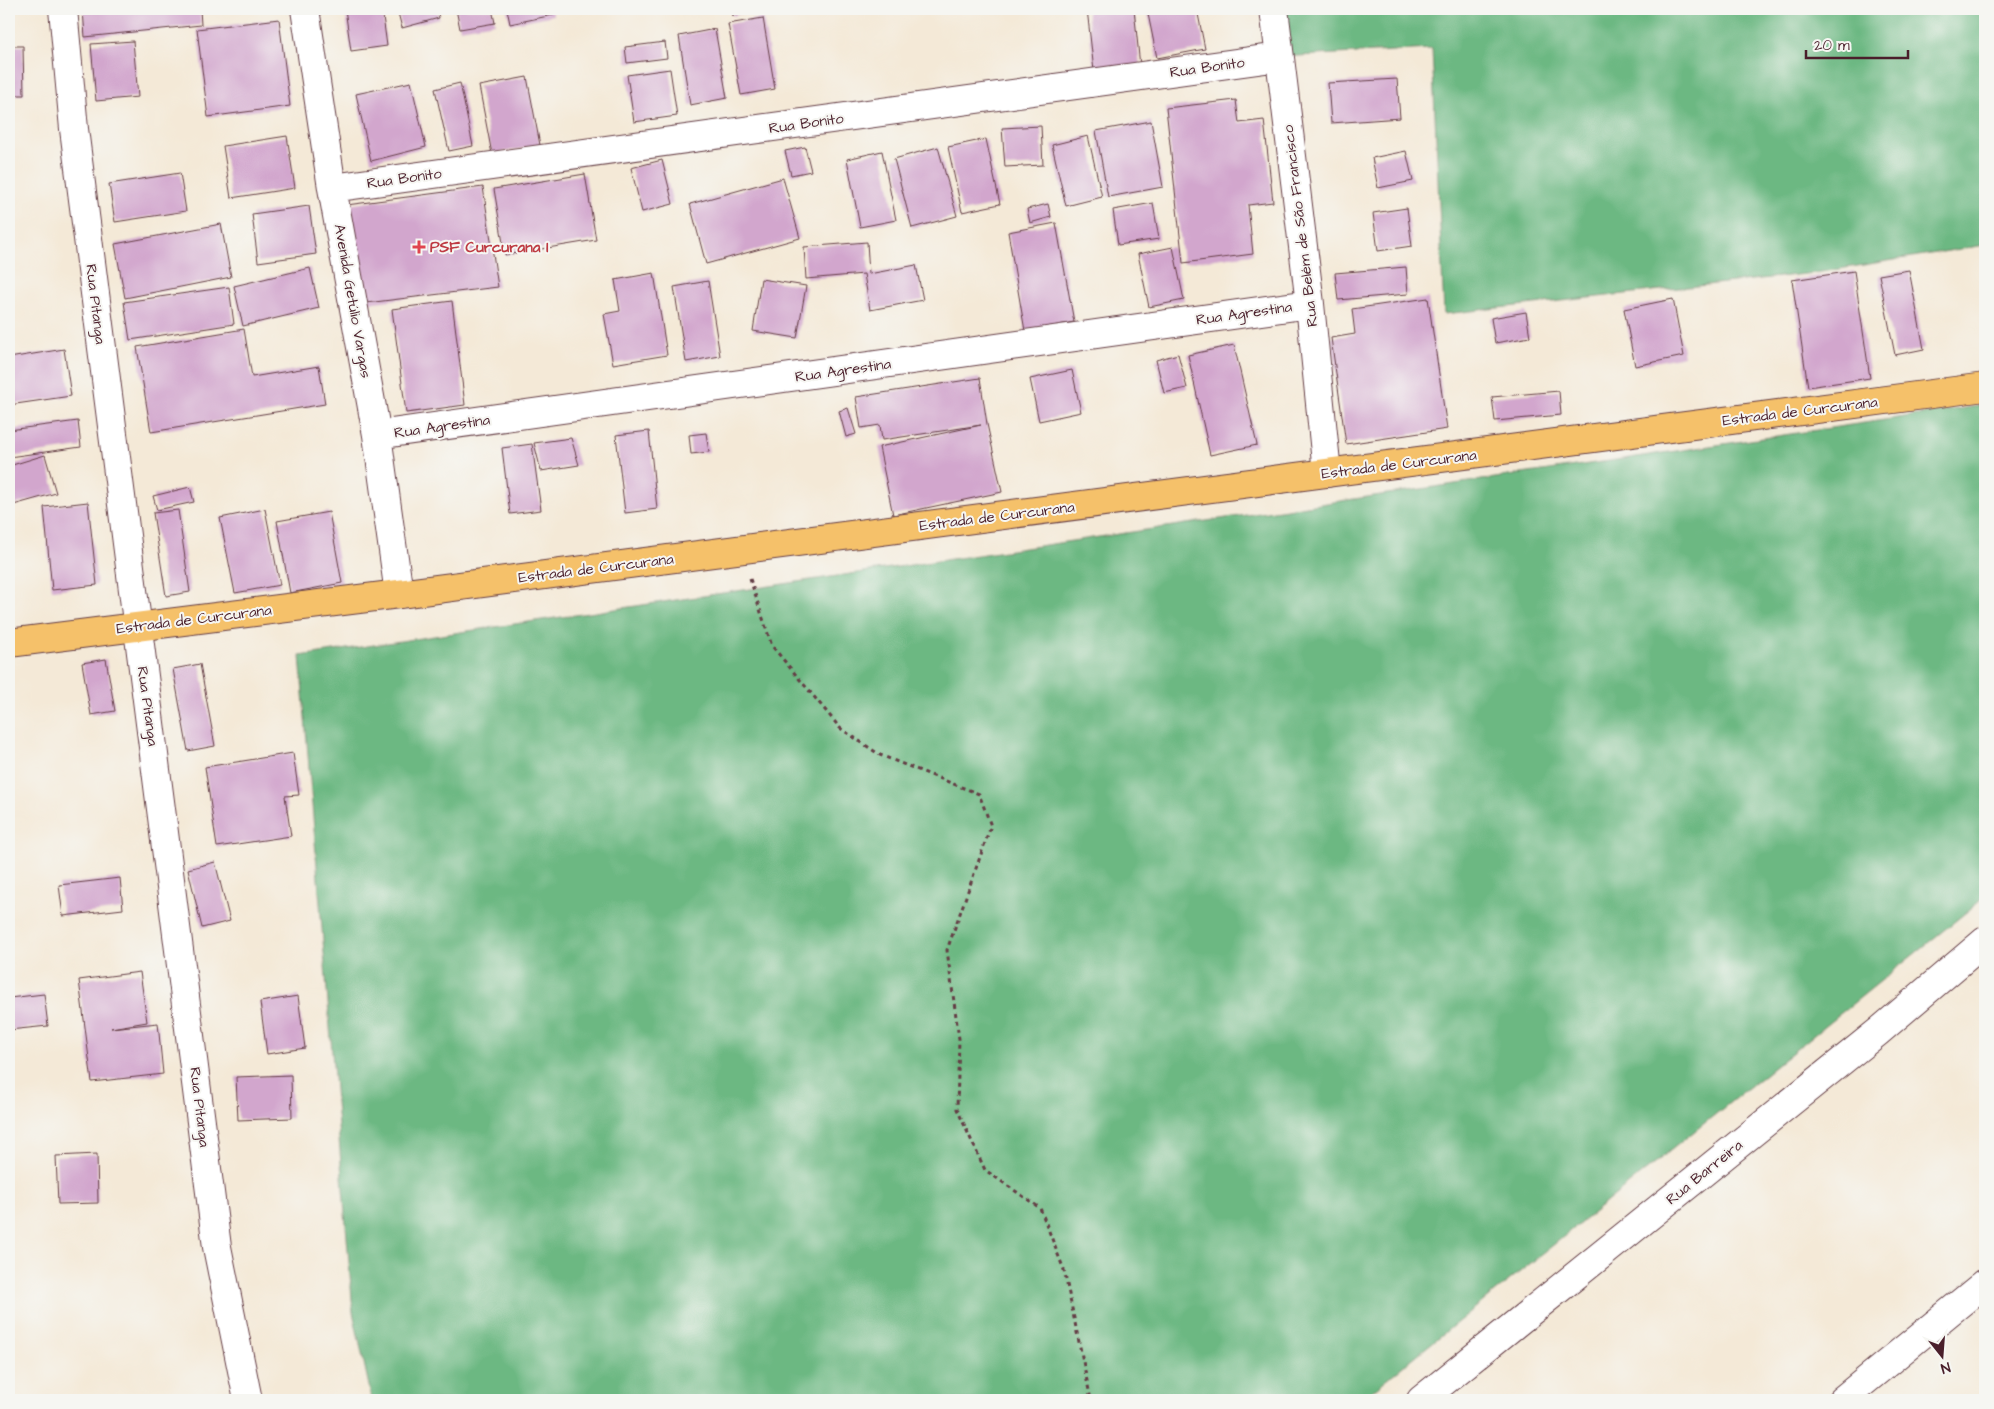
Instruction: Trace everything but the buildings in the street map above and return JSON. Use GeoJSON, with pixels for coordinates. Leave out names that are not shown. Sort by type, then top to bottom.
{"type":"FeatureCollection","features":[{"type":"Feature","properties":{"kind":"main road","name":"Estrada de Curcurana"},"geometry":{"type":"LineString","coordinates":[[9,643],[741,550],[1985,387]]}},
{"type":"Feature","properties":{"kind":"street","name":"Rua Pitanga"},"geometry":{"type":"LineString","coordinates":[[64,9],[74,129],[217,1247],[244,1399]]}},
{"type":"Feature","properties":{"kind":"street","name":"Avenida Getúlio Vargas"},"geometry":{"type":"LineString","coordinates":[[305,9],[332,188],[377,436],[399,594]]}},
{"type":"Feature","properties":{"kind":"street","name":"Rua Belém de São Francisco"},"geometry":{"type":"LineString","coordinates":[[1274,9],[1310,304],[1327,473]]}},
{"type":"Feature","properties":{"kind":"street","name":"Rua Bonito"},"geometry":{"type":"LineString","coordinates":[[332,188],[1279,57]]}},
{"type":"Feature","properties":{"kind":"street","name":"Rua Agrestina"},"geometry":{"type":"LineString","coordinates":[[377,436],[1310,304]]}},
{"type":"Feature","properties":{"kind":"street","name":"Rua Barreira"},"geometry":{"type":"LineString","coordinates":[[1422,1400],[1878,1032],[1985,941]]}},
{"type":"Feature","properties":{"kind":"street"},"geometry":{"type":"LineString","coordinates":[[1842,1400],[1985,1283]]}},
{"type":"Feature","properties":{"kind":"path"},"geometry":{"type":"LineString","coordinates":[[741,550],[772,646],[840,728],[880,755],[979,794],[991,826],[947,950],[959,1039],[956,1109],[985,1170],[1040,1208],[1064,1270],[1091,1400]]}},
{"type":"Feature","properties":{"kind":"green space"},"geometry":{"type":"Polygon","coordinates":[[[1275,9],[1985,9],[1985,245],[1815,273],[1444,314],[1432,49],[1279,57],[1275,9]]]}},
{"type":"Feature","properties":{"kind":"green space"},"geometry":{"type":"Polygon","coordinates":[[[1985,405],[1985,897],[1361,1400],[372,1400],[353,1312],[300,656],[1985,405]]]}},
{"type":"Feature","properties":{"kind":"place","name":"PSF Curcurana I"},"geometry":{"type":"Point","coordinates":[419,247]}}]}
